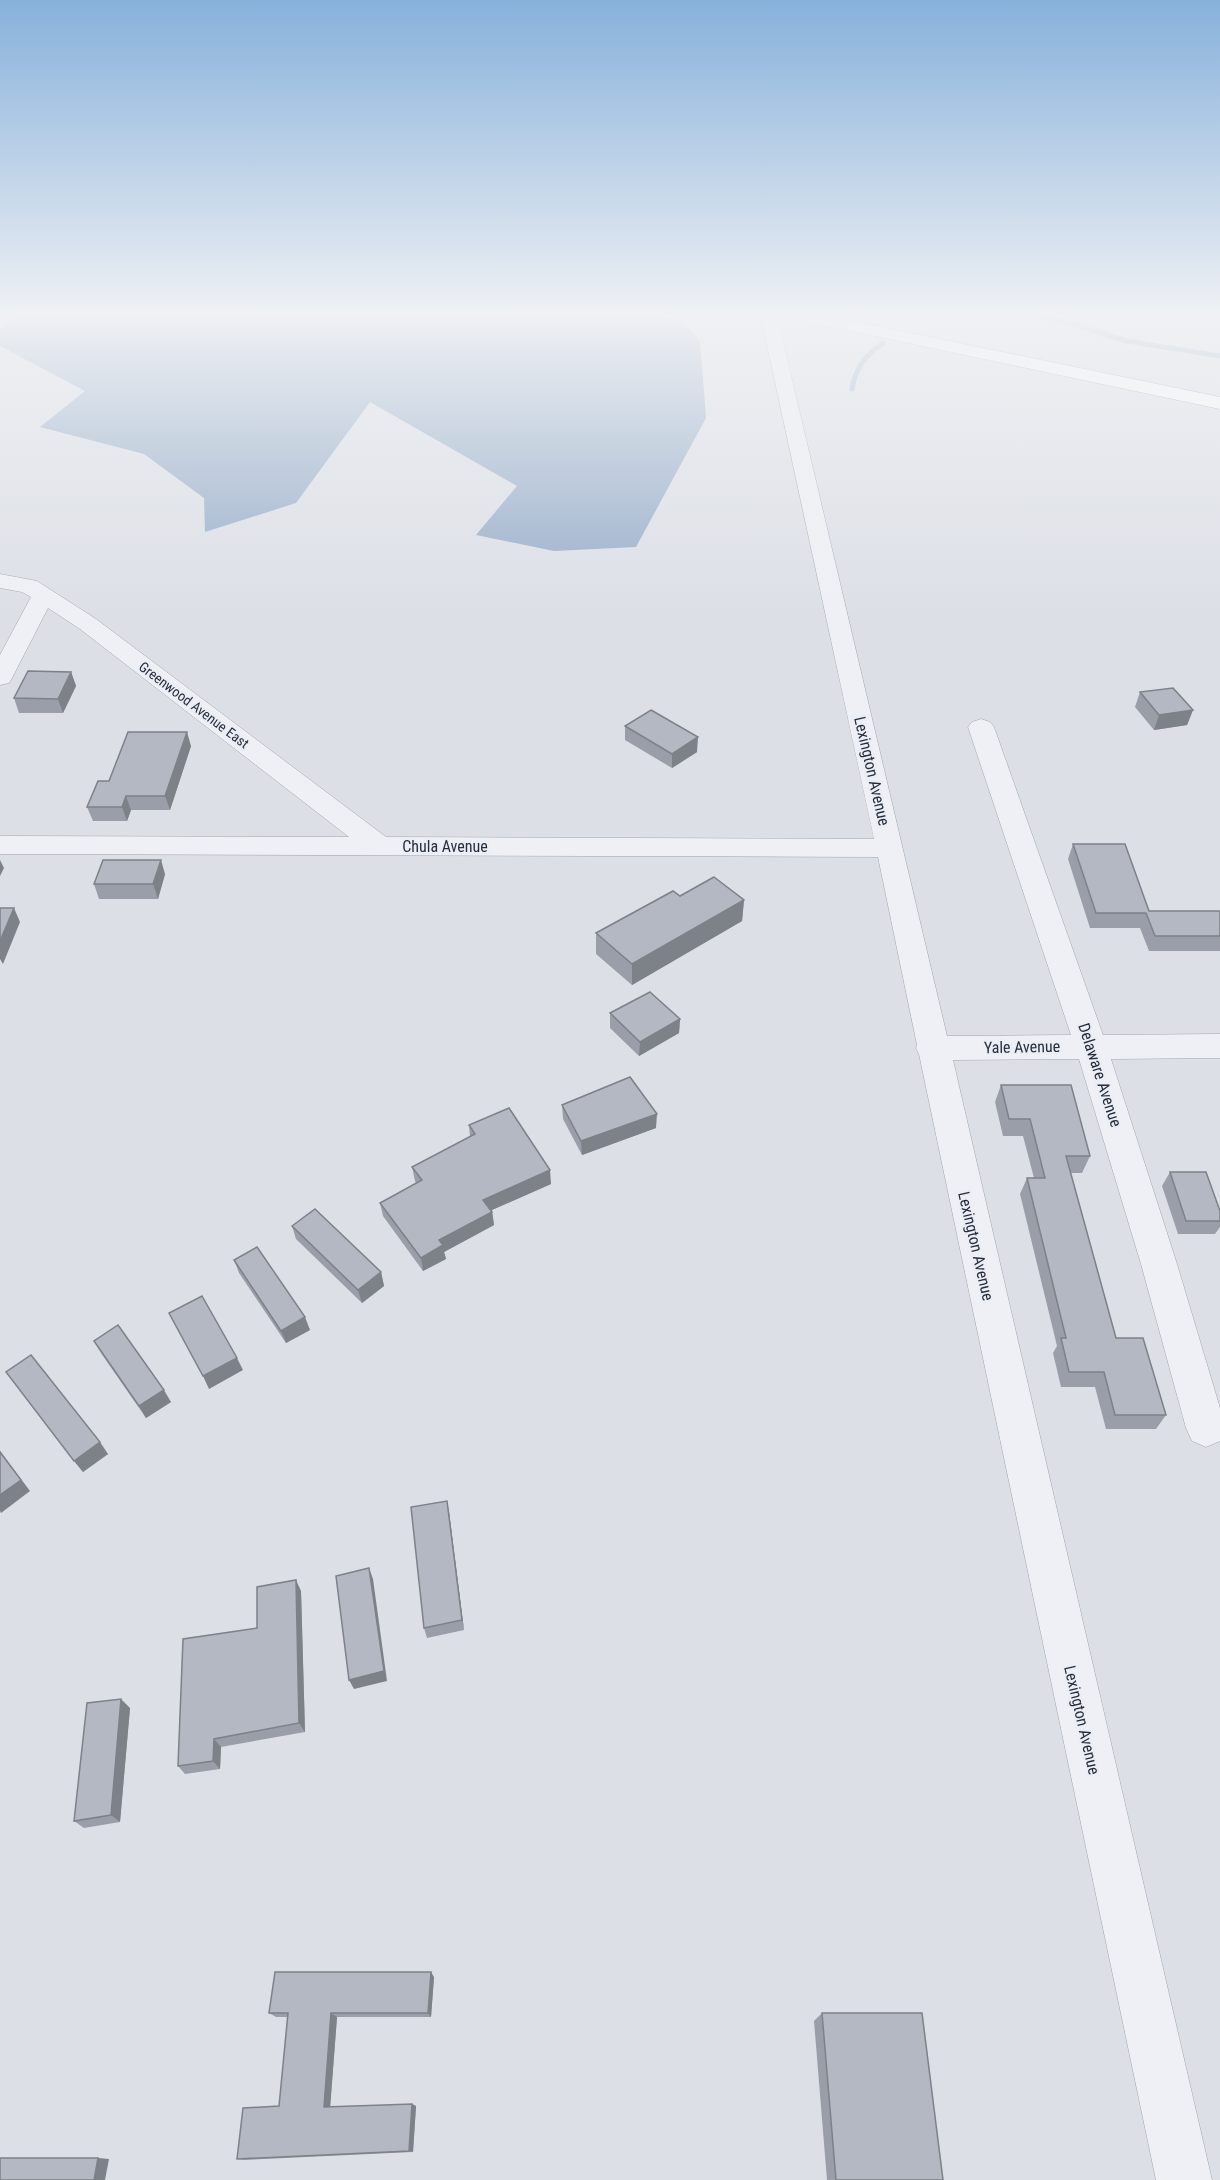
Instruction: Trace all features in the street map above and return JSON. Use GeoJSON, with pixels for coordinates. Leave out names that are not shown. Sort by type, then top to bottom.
{"type":"FeatureCollection","features":[{"type":"Feature","properties":{"kind":"street","name":"Lexington Avenue"},"geometry":{"type":"LineString","coordinates":[[796,414],[932,1048],[1184,2180]]}},
{"type":"Feature","properties":{"kind":"street","name":"Greenwood Avenue East"},"geometry":{"type":"LineString","coordinates":[[0,581],[29,586],[88,624],[379,846]]}},
{"type":"Feature","properties":{"kind":"street"},"geometry":{"type":"LineString","coordinates":[[0,678],[44,594]]}},
{"type":"Feature","properties":{"kind":"street","name":"Delaware Avenue"},"geometry":{"type":"LineString","coordinates":[[981,726],[1091,1046],[1159,1264],[1206,1428]]}},
{"type":"Feature","properties":{"kind":"street","name":"Chula Avenue"},"geometry":{"type":"LineString","coordinates":[[0,844],[742,845],[890,848]]}},
{"type":"Feature","properties":{"kind":"street","name":"Yale Avenue"},"geometry":{"type":"LineString","coordinates":[[932,1048],[1220,1046]]}},
{"type":"Feature","properties":{"kind":"water"},"geometry":{"type":"Polygon","coordinates":[[[57,414],[361,414],[296,503],[205,532],[204,498],[144,454],[40,427],[57,414]]]}},
{"type":"Feature","properties":{"kind":"water"},"geometry":{"type":"Polygon","coordinates":[[[391,414],[706,414],[706,418],[636,547],[554,551],[476,535],[517,486],[391,414]]]}},
{"type":"Feature","properties":{"kind":"building"},"geometry":{"type":"Polygon","coordinates":[[[28,671],[71,672],[58,699],[14,698],[28,671]]]}},
{"type":"Feature","properties":{"kind":"building"},"geometry":{"type":"Polygon","coordinates":[[[1173,688],[1193,710],[1159,715],[1140,692],[1173,688]]]}},
{"type":"Feature","properties":{"kind":"building"},"geometry":{"type":"Polygon","coordinates":[[[651,710],[698,737],[672,754],[625,726],[651,710]]]}},
{"type":"Feature","properties":{"kind":"building"},"geometry":{"type":"Polygon","coordinates":[[[128,732],[187,732],[165,796],[126,796],[122,807],[87,807],[98,781],[109,781],[128,732]]]}},
{"type":"Feature","properties":{"kind":"building"},"geometry":{"type":"Polygon","coordinates":[[[1073,844],[1125,844],[1149,911],[1220,911],[1220,936],[1155,936],[1146,913],[1096,913],[1073,844]]]}},
{"type":"Feature","properties":{"kind":"building"},"geometry":{"type":"Polygon","coordinates":[[[103,860],[161,860],[153,884],[94,884],[103,860]]]}},
{"type":"Feature","properties":{"kind":"building"},"geometry":{"type":"Polygon","coordinates":[[[714,877],[744,900],[632,964],[596,933],[673,891],[680,896],[714,877]]]}},
{"type":"Feature","properties":{"kind":"building"},"geometry":{"type":"Polygon","coordinates":[[[0,908],[14,908],[0,941],[0,908]]]}},
{"type":"Feature","properties":{"kind":"building"},"geometry":{"type":"Polygon","coordinates":[[[650,992],[680,1019],[640,1042],[610,1013],[650,992]]]}},
{"type":"Feature","properties":{"kind":"building"},"geometry":{"type":"Polygon","coordinates":[[[630,1077],[657,1114],[581,1141],[562,1105],[630,1077]]]}},
{"type":"Feature","properties":{"kind":"building"},"geometry":{"type":"Polygon","coordinates":[[[1001,1085],[1071,1085],[1090,1156],[1066,1156],[1116,1338],[1143,1338],[1166,1415],[1115,1415],[1104,1372],[1069,1372],[1061,1338],[1066,1338],[1027,1178],[1045,1178],[1030,1119],[1009,1119],[1001,1085]]]}},
{"type":"Feature","properties":{"kind":"building"},"geometry":{"type":"Polygon","coordinates":[[[509,1108],[550,1170],[483,1200],[492,1212],[439,1240],[443,1245],[421,1258],[380,1203],[422,1180],[412,1167],[475,1134],[469,1125],[509,1108]]]}},
{"type":"Feature","properties":{"kind":"building"},"geometry":{"type":"Polygon","coordinates":[[[1170,1172],[1206,1172],[1220,1211],[1220,1221],[1186,1221],[1170,1172]]]}},
{"type":"Feature","properties":{"kind":"building"},"geometry":{"type":"Polygon","coordinates":[[[315,1209],[381,1272],[358,1290],[292,1226],[315,1209]]]}},
{"type":"Feature","properties":{"kind":"building"},"geometry":{"type":"Polygon","coordinates":[[[257,1247],[305,1317],[281,1331],[234,1260],[257,1247]]]}},
{"type":"Feature","properties":{"kind":"building"},"geometry":{"type":"Polygon","coordinates":[[[202,1296],[237,1358],[203,1376],[169,1313],[202,1296]]]}},
{"type":"Feature","properties":{"kind":"building"},"geometry":{"type":"Polygon","coordinates":[[[118,1325],[164,1390],[139,1406],[94,1341],[118,1325]]]}},
{"type":"Feature","properties":{"kind":"building"},"geometry":{"type":"Polygon","coordinates":[[[31,1355],[100,1442],[74,1461],[6,1372],[31,1355]]]}},
{"type":"Feature","properties":{"kind":"building"},"geometry":{"type":"Polygon","coordinates":[[[0,1452],[21,1480],[0,1495],[0,1452]]]}},
{"type":"Feature","properties":{"kind":"building"},"geometry":{"type":"Polygon","coordinates":[[[447,1501],[462,1620],[424,1628],[411,1507],[447,1501]]]}},
{"type":"Feature","properties":{"kind":"building"},"geometry":{"type":"Polygon","coordinates":[[[369,1568],[384,1671],[349,1680],[336,1576],[369,1568]]]}},
{"type":"Feature","properties":{"kind":"building"},"geometry":{"type":"Polygon","coordinates":[[[296,1580],[299,1723],[214,1739],[213,1761],[178,1766],[183,1639],[257,1628],[257,1587],[296,1580]]]}},
{"type":"Feature","properties":{"kind":"building"},"geometry":{"type":"Polygon","coordinates":[[[121,1699],[111,1815],[74,1821],[87,1703],[121,1699]]]}},
{"type":"Feature","properties":{"kind":"building"},"geometry":{"type":"Polygon","coordinates":[[[275,1972],[431,1972],[428,2013],[331,2013],[324,2107],[412,2104],[409,2151],[237,2159],[243,2108],[279,2106],[288,2013],[269,2013],[275,1972]]]}},
{"type":"Feature","properties":{"kind":"building"},"geometry":{"type":"Polygon","coordinates":[[[822,2013],[922,2013],[943,2180],[836,2180],[822,2013]]]}},
{"type":"Feature","properties":{"kind":"building"},"geometry":{"type":"Polygon","coordinates":[[[0,2158],[98,2158],[94,2180],[0,2180],[0,2158]]]}}]}
